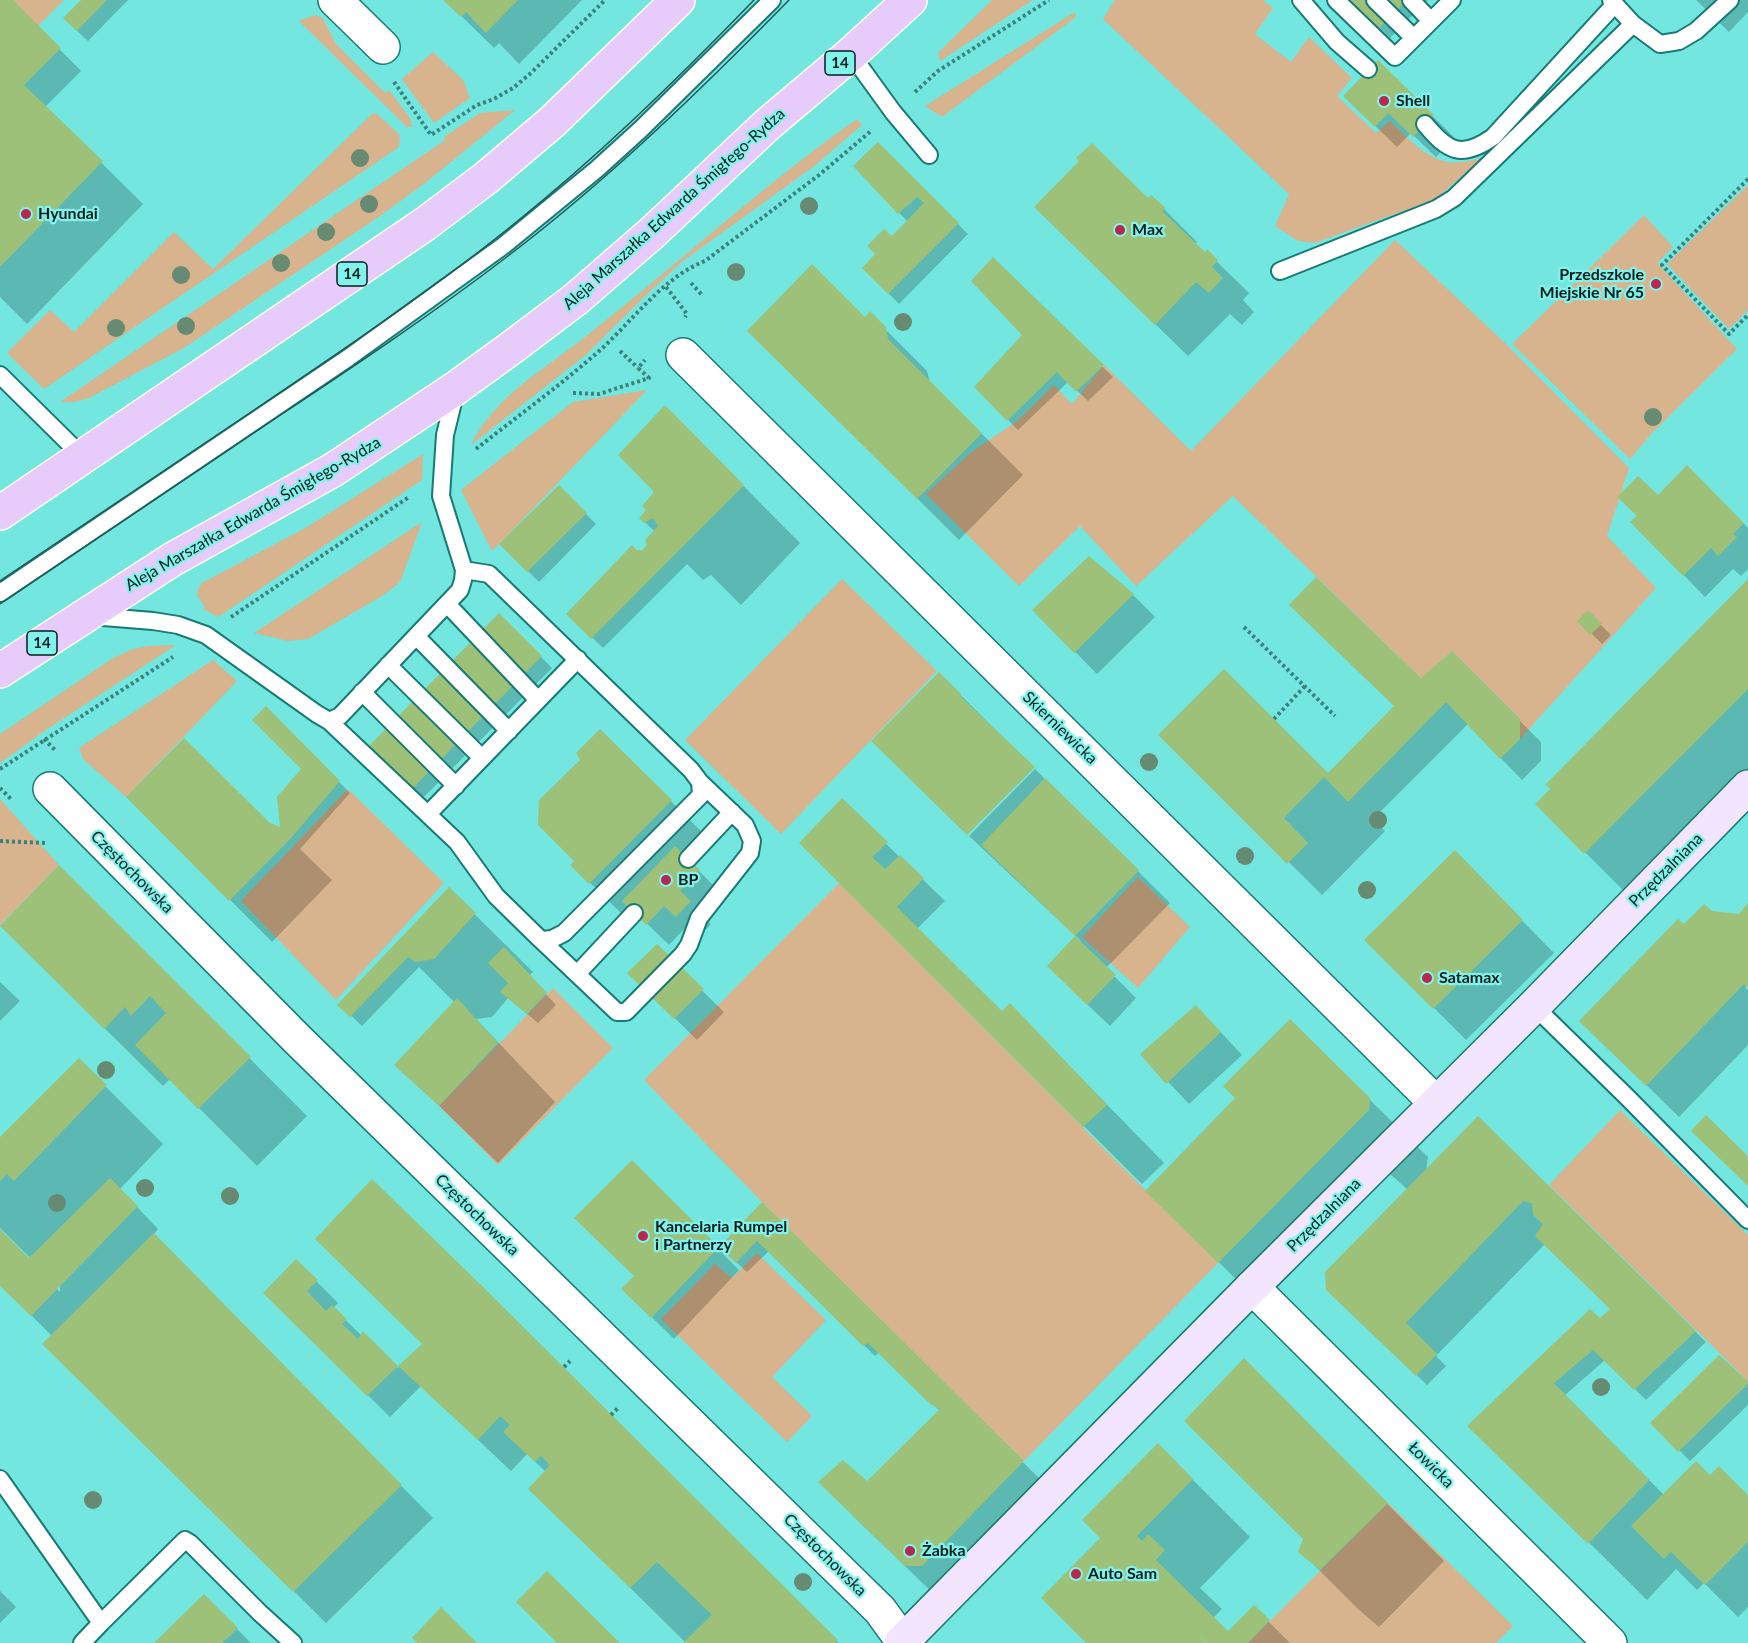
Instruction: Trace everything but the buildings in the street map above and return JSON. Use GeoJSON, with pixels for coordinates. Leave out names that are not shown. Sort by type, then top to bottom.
{"type":"FeatureCollection","features":[{"type":"Feature","properties":{"kind":"main road","name":"14"},"geometry":{"type":"LineString","coordinates":[[0,513],[415,231],[486,178],[580,96],[678,0]]}},
{"type":"Feature","properties":{"kind":"main road","name":"Aleja Marszałka Edwarda Śmigłego-Rydza"},"geometry":{"type":"LineString","coordinates":[[0,671],[172,559],[333,470],[456,388],[576,299],[653,232],[768,124],[851,54],[910,0]]}},
{"type":"Feature","properties":{"kind":"street"},"geometry":{"type":"LineString","coordinates":[[335,0],[383,47]]}},
{"type":"Feature","properties":{"kind":"street","name":"Skierniewicka"},"geometry":{"type":"LineString","coordinates":[[683,355],[1437,1102]]}},
{"type":"Feature","properties":{"kind":"street","name":"Przędzalniana"},"geometry":{"type":"LineString","coordinates":[[902,1642],[1252,1287],[1534,1006],[1748,787]]}},
{"type":"Feature","properties":{"kind":"street","name":"Częstochowska"},"geometry":{"type":"LineString","coordinates":[[50,789],[297,1039],[880,1610],[902,1642]]}},
{"type":"Feature","properties":{"kind":"street","name":"Łowicka"},"geometry":{"type":"LineString","coordinates":[[1252,1287],[1610,1643]]}},
{"type":"Feature","properties":{"kind":"lane"},"geometry":{"type":"LineString","coordinates":[[0,593],[381,335],[503,246],[562,199],[634,135],[771,0]]}},
{"type":"Feature","properties":{"kind":"lane"},"geometry":{"type":"LineString","coordinates":[[1301,0],[1337,42],[1368,69]]}},
{"type":"Feature","properties":{"kind":"lane"},"geometry":{"type":"LineString","coordinates":[[1336,0],[1395,57],[1452,0]]}},
{"type":"Feature","properties":{"kind":"lane"},"geometry":{"type":"LineString","coordinates":[[1375,0],[1414,38]]}},
{"type":"Feature","properties":{"kind":"lane"},"geometry":{"type":"LineString","coordinates":[[1411,0],[1431,21]]}},
{"type":"Feature","properties":{"kind":"lane"},"geometry":{"type":"LineString","coordinates":[[1425,124],[1450,148],[1465,150],[1478,148],[1493,137],[1613,2],[1633,24],[1660,44],[1679,41],[1696,31],[1730,0]]}},
{"type":"Feature","properties":{"kind":"lane"},"geometry":{"type":"LineString","coordinates":[[1280,271],[1436,209],[1454,198],[1633,24]]}},
{"type":"Feature","properties":{"kind":"lane"},"geometry":{"type":"LineString","coordinates":[[851,54],[893,112],[929,155]]}},
{"type":"Feature","properties":{"kind":"lane"},"geometry":{"type":"LineString","coordinates":[[0,375],[83,457]]}},
{"type":"Feature","properties":{"kind":"lane"},"geometry":{"type":"LineString","coordinates":[[329,721],[340,716],[460,590],[464,570],[441,496],[445,435],[456,388]]}},
{"type":"Feature","properties":{"kind":"lane"},"geometry":{"type":"LineString","coordinates":[[84,615],[153,621],[206,635],[329,721],[457,842],[496,896],[617,1012],[626,1012],[683,954],[689,945],[699,918],[750,853],[752,841],[745,825],[700,782],[691,770],[489,574],[464,570]]}},
{"type":"Feature","properties":{"kind":"lane"},"geometry":{"type":"LineString","coordinates":[[447,604],[538,700]]}},
{"type":"Feature","properties":{"kind":"lane"},"geometry":{"type":"LineString","coordinates":[[416,636],[509,731]]}},
{"type":"Feature","properties":{"kind":"lane"},"geometry":{"type":"LineString","coordinates":[[428,814],[578,659]]}},
{"type":"Feature","properties":{"kind":"lane"},"geometry":{"type":"LineString","coordinates":[[388,665],[482,759]]}},
{"type":"Feature","properties":{"kind":"lane"},"geometry":{"type":"LineString","coordinates":[[362,692],[456,786]]}},
{"type":"Feature","properties":{"kind":"lane"},"geometry":{"type":"LineString","coordinates":[[541,940],[552,939],[564,933],[701,795],[700,782]]}},
{"type":"Feature","properties":{"kind":"lane"},"geometry":{"type":"LineString","coordinates":[[688,859],[732,812]]}},
{"type":"Feature","properties":{"kind":"lane"},"geometry":{"type":"LineString","coordinates":[[577,974],[634,913]]}},
{"type":"Feature","properties":{"kind":"lane"},"geometry":{"type":"LineString","coordinates":[[1534,1006],[1748,1220]]}},
{"type":"Feature","properties":{"kind":"lane"},"geometry":{"type":"LineString","coordinates":[[0,1479],[101,1623]]}},
{"type":"Feature","properties":{"kind":"lane"},"geometry":{"type":"LineString","coordinates":[[82,1643],[185,1540],[190,1542],[293,1643]]}},
{"type":"Feature","properties":{"kind":"path"},"geometry":{"type":"LineString","coordinates":[[383,47],[395,85],[431,135],[477,105],[494,99],[513,88],[605,0]]}},
{"type":"Feature","properties":{"kind":"path"},"geometry":{"type":"LineString","coordinates":[[471,453],[593,357],[649,302],[688,268],[705,261],[819,175],[938,71],[1049,0]]}},
{"type":"Feature","properties":{"kind":"path"},"geometry":{"type":"LineString","coordinates":[[1748,179],[1662,265],[1729,333],[1748,315]]}},
{"type":"Feature","properties":{"kind":"path"},"geometry":{"type":"LineString","coordinates":[[691,283],[703,296]]}},
{"type":"Feature","properties":{"kind":"path"},"geometry":{"type":"LineString","coordinates":[[620,351],[638,368]]}},
{"type":"Feature","properties":{"kind":"path"},"geometry":{"type":"LineString","coordinates":[[573,393],[599,394],[649,378]]}},
{"type":"Feature","properties":{"kind":"path"},"geometry":{"type":"LineString","coordinates":[[226,621],[412,495]]}},
{"type":"Feature","properties":{"kind":"path"},"geometry":{"type":"LineString","coordinates":[[1244,627],[1335,716]]}},
{"type":"Feature","properties":{"kind":"path"},"geometry":{"type":"LineString","coordinates":[[0,769],[177,654]]}},
{"type":"Feature","properties":{"kind":"path"},"geometry":{"type":"LineString","coordinates":[[1274,719],[1305,686]]}},
{"type":"Feature","properties":{"kind":"path"},"geometry":{"type":"LineString","coordinates":[[0,841],[57,843]]}},
{"type":"Feature","properties":{"kind":"path"},"geometry":{"type":"LineString","coordinates":[[611,1415],[621,1405]]}},
{"type":"Feature","properties":{"kind":"shaded area"},"geometry":{"type":"Polygon","coordinates":[[[13,0],[64,0],[38,26],[13,0]]]}},
{"type":"Feature","properties":{"kind":"shaded area"},"geometry":{"type":"Polygon","coordinates":[[[992,0],[1033,0],[940,61],[938,53],[992,0]]]}},
{"type":"Feature","properties":{"kind":"shaded area"},"geometry":{"type":"Polygon","coordinates":[[[1115,0],[1263,0],[1273,8],[1255,34],[1291,62],[1309,37],[1352,78],[1337,96],[1376,133],[1390,121],[1416,146],[1440,160],[1465,162],[1482,158],[1436,199],[1315,243],[1298,241],[1275,226],[1289,194],[1103,19],[1115,0]]]}},
{"type":"Feature","properties":{"kind":"shaded area"},"geometry":{"type":"Polygon","coordinates":[[[1075,12],[1076,17],[942,117],[925,106],[1075,12]]]}},
{"type":"Feature","properties":{"kind":"shaded area"},"geometry":{"type":"Polygon","coordinates":[[[315,15],[323,18],[336,44],[385,93],[389,90],[410,118],[412,127],[407,127],[299,21],[315,15]]]}},
{"type":"Feature","properties":{"kind":"shaded area"},"geometry":{"type":"Polygon","coordinates":[[[433,52],[463,80],[470,98],[434,123],[402,79],[433,52]]]}},
{"type":"Feature","properties":{"kind":"shaded area"},"geometry":{"type":"Polygon","coordinates":[[[515,110],[425,183],[380,216],[184,348],[89,398],[75,402],[60,402],[445,140],[444,137],[480,113],[515,110]]]}},
{"type":"Feature","properties":{"kind":"shaded area"},"geometry":{"type":"Polygon","coordinates":[[[376,113],[400,135],[399,147],[44,389],[7,353],[50,310],[74,332],[174,232],[213,269],[372,114],[376,113]]]}},
{"type":"Feature","properties":{"kind":"shaded area"},"geometry":{"type":"Polygon","coordinates":[[[857,119],[862,125],[813,167],[683,261],[587,354],[471,445],[479,430],[499,405],[524,383],[621,308],[796,164],[857,119]]]}},
{"type":"Feature","properties":{"kind":"shaded area"},"geometry":{"type":"Polygon","coordinates":[[[1748,185],[1748,310],[1729,329],[1667,264],[1748,185]]]}},
{"type":"Feature","properties":{"kind":"shaded area","name":"Przedszkole Miejskie Nr 65"},"geometry":{"type":"Polygon","coordinates":[[[1644,215],[1673,247],[1657,263],[1737,349],[1652,433],[1630,459],[1512,344],[1644,215]]]}},
{"type":"Feature","properties":{"kind":"shaded area"},"geometry":{"type":"Polygon","coordinates":[[[1395,240],[1504,342],[1629,468],[1607,536],[1656,588],[1520,739],[1520,719],[1452,651],[1421,678],[1233,496],[1136,586],[1080,526],[1019,586],[926,494],[970,453],[1017,421],[1054,385],[1072,404],[1104,365],[1191,451],[1395,240]]]}},
{"type":"Feature","properties":{"kind":"shaded area"},"geometry":{"type":"Polygon","coordinates":[[[647,390],[492,551],[461,490],[573,402],[647,390]]]}},
{"type":"Feature","properties":{"kind":"shaded area"},"geometry":{"type":"Polygon","coordinates":[[[423,454],[422,480],[218,617],[203,609],[205,607],[197,595],[202,583],[307,527],[423,454]]]}},
{"type":"Feature","properties":{"kind":"shaded area"},"geometry":{"type":"Polygon","coordinates":[[[422,522],[402,577],[398,584],[382,596],[308,639],[288,641],[254,633],[422,522]]]}},
{"type":"Feature","properties":{"kind":"shaded area"},"geometry":{"type":"Polygon","coordinates":[[[842,579],[937,671],[781,834],[685,740],[842,579]]]}},
{"type":"Feature","properties":{"kind":"shaded area"},"geometry":{"type":"Polygon","coordinates":[[[176,645],[0,763],[0,734],[113,658],[133,649],[176,645]]]}},
{"type":"Feature","properties":{"kind":"shaded area"},"geometry":{"type":"Polygon","coordinates":[[[213,660],[237,681],[126,797],[83,759],[79,748],[213,660]]]}},
{"type":"Feature","properties":{"kind":"shaded area"},"geometry":{"type":"Polygon","coordinates":[[[348,789],[444,883],[336,1000],[241,901],[348,789]]]}},
{"type":"Feature","properties":{"kind":"shaded area"},"geometry":{"type":"Polygon","coordinates":[[[0,799],[59,865],[0,925],[0,799]]]}},
{"type":"Feature","properties":{"kind":"shaded area"},"geometry":{"type":"Polygon","coordinates":[[[1138,877],[1190,927],[1138,988],[1082,937],[1138,877]]]}},
{"type":"Feature","properties":{"kind":"shaded area"},"geometry":{"type":"Polygon","coordinates":[[[839,883],[1218,1263],[1024,1461],[762,1202],[644,1080],[839,883]]]}},
{"type":"Feature","properties":{"kind":"shaded area"},"geometry":{"type":"Polygon","coordinates":[[[553,988],[613,1048],[498,1165],[439,1106],[553,988]]]}},
{"type":"Feature","properties":{"kind":"shaded area"},"geometry":{"type":"Polygon","coordinates":[[[1620,1110],[1748,1235],[1748,1381],[1549,1185],[1620,1110]]]}},
{"type":"Feature","properties":{"kind":"shaded area"},"geometry":{"type":"Polygon","coordinates":[[[757,1253],[826,1320],[772,1377],[812,1416],[787,1442],[661,1319],[715,1264],[732,1278],[757,1253]]]}},
{"type":"Feature","properties":{"kind":"shaded area"},"geometry":{"type":"Polygon","coordinates":[[[1388,1503],[1513,1626],[1496,1643],[1248,1643],[1388,1503]]]}},
{"type":"Feature","properties":{"kind":"tram line"},"geometry":{"type":"LineString","coordinates":[[0,581],[361,337],[489,244],[611,141],[754,0]]}},
{"type":"Feature","properties":{"kind":"tram line"},"geometry":{"type":"LineString","coordinates":[[0,604],[368,356],[508,256],[618,165],[722,68],[789,0]]}},
{"type":"Feature","properties":{"kind":"place","name":"Shell"},"geometry":{"type":"Point","coordinates":[1384,101]}},
{"type":"Feature","properties":{"kind":"place","name":"Hyundai"},"geometry":{"type":"Point","coordinates":[26,214]}},
{"type":"Feature","properties":{"kind":"place","name":"Max"},"geometry":{"type":"Point","coordinates":[1120,230]}},
{"type":"Feature","properties":{"kind":"place","name":"Przedszkole Miejskie Nr 65"},"geometry":{"type":"Point","coordinates":[1656,284]}},
{"type":"Feature","properties":{"kind":"place","name":"BP"},"geometry":{"type":"Point","coordinates":[666,880]}},
{"type":"Feature","properties":{"kind":"place","name":"Satamax"},"geometry":{"type":"Point","coordinates":[1427,978]}},
{"type":"Feature","properties":{"kind":"place","name":"Kancelaria Rumpel i Partnerzy"},"geometry":{"type":"Point","coordinates":[643,1236]}},
{"type":"Feature","properties":{"kind":"place","name":"Żabka"},"geometry":{"type":"Point","coordinates":[910,1551]}},
{"type":"Feature","properties":{"kind":"place","name":"Auto Sam"},"geometry":{"type":"Point","coordinates":[1076,1574]}}]}
